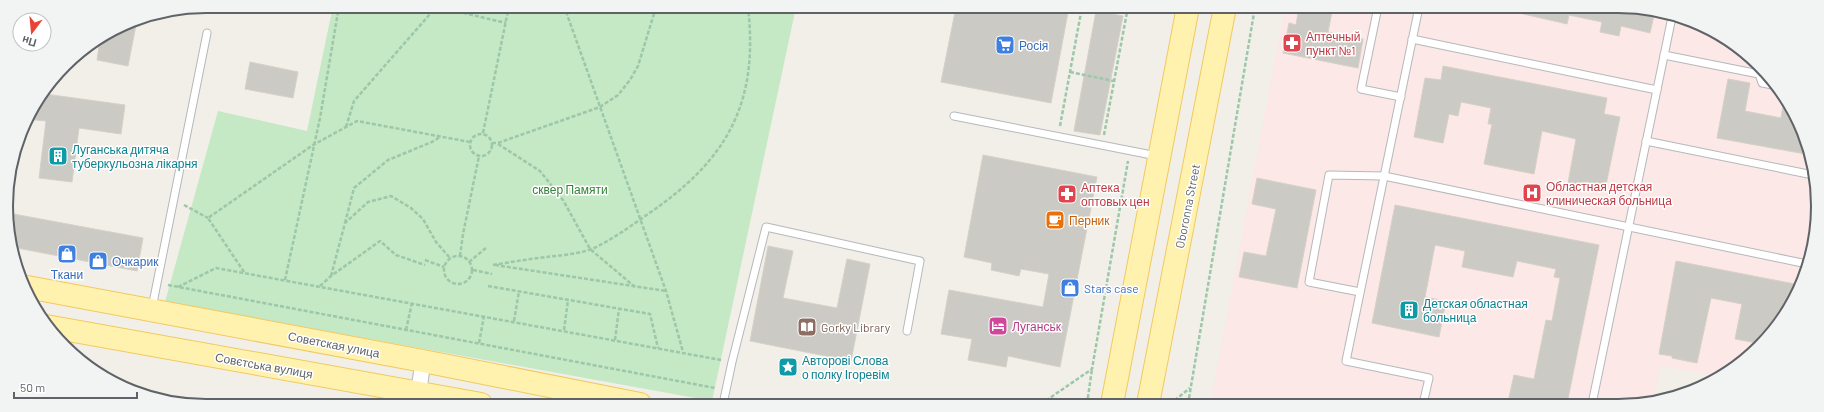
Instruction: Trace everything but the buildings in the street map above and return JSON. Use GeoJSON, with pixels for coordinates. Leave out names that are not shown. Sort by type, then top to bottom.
{"type":"FeatureCollection","features":[{"type":"Feature","properties":{"kind":"main road"},"geometry":{"type":"LineString","coordinates":[[1113,399],[1187,13]]}},
{"type":"Feature","properties":{"kind":"main road","name":"Oboronna Street"},"geometry":{"type":"LineString","coordinates":[[1149,399],[1224,13]]}},
{"type":"Feature","properties":{"kind":"main road","name":"Советская улица"},"geometry":{"type":"LineString","coordinates":[[32,288],[423,361],[615,399]]}},
{"type":"Feature","properties":{"kind":"main road","name":"Совєтська вулиця"},"geometry":{"type":"LineString","coordinates":[[57,328],[428,399]]}},
{"type":"Feature","properties":{"kind":"street"},"geometry":{"type":"LineString","coordinates":[[418,398],[423,361]]}},
{"type":"Feature","properties":{"kind":"lane"},"geometry":{"type":"LineString","coordinates":[[1377,13],[1361,89],[1401,97]]}},
{"type":"Feature","properties":{"kind":"lane"},"geometry":{"type":"LineString","coordinates":[[1418,13],[1346,361],[1429,378],[1425,399]]}},
{"type":"Feature","properties":{"kind":"lane"},"geometry":{"type":"LineString","coordinates":[[1593,399],[1671,21]]}},
{"type":"Feature","properties":{"kind":"lane"},"geometry":{"type":"LineString","coordinates":[[152,310],[207,33]]}},
{"type":"Feature","properties":{"kind":"lane"},"geometry":{"type":"LineString","coordinates":[[1412,39],[1657,90]]}},
{"type":"Feature","properties":{"kind":"lane"},"geometry":{"type":"LineString","coordinates":[[1664,55],[1758,74]]}},
{"type":"Feature","properties":{"kind":"lane"},"geometry":{"type":"LineString","coordinates":[[1760,76],[1762,83],[1767,84]]}},
{"type":"Feature","properties":{"kind":"lane"},"geometry":{"type":"LineString","coordinates":[[954,116],[1159,157]]}},
{"type":"Feature","properties":{"kind":"lane"},"geometry":{"type":"LineString","coordinates":[[1646,141],[1808,174]]}},
{"type":"Feature","properties":{"kind":"lane"},"geometry":{"type":"LineString","coordinates":[[1360,292],[1309,282],[1329,175],[1384,176],[1802,263]]}},
{"type":"Feature","properties":{"kind":"lane"},"geometry":{"type":"LineString","coordinates":[[724,399],[766,227],[920,261],[907,331]]}},
{"type":"Feature","properties":{"kind":"path"},"geometry":{"type":"LineString","coordinates":[[285,280],[320,118],[338,13]]}},
{"type":"Feature","properties":{"kind":"path"},"geometry":{"type":"LineString","coordinates":[[346,127],[354,101],[431,13]]}},
{"type":"Feature","properties":{"kind":"path"},"geometry":{"type":"LineString","coordinates":[[462,13],[506,23]]}},
{"type":"Feature","properties":{"kind":"path"},"geometry":{"type":"LineString","coordinates":[[483,133],[508,13]]}},
{"type":"Feature","properties":{"kind":"path"},"geometry":{"type":"LineString","coordinates":[[566,13],[666,291],[682,352]]}},
{"type":"Feature","properties":{"kind":"path"},"geometry":{"type":"LineString","coordinates":[[492,143],[498,143],[600,107],[618,94],[634,73],[644,49],[653,13]]}},
{"type":"Feature","properties":{"kind":"path"},"geometry":{"type":"LineString","coordinates":[[666,291],[493,265],[570,254],[590,249],[641,219],[675,196],[706,166],[734,123],[745,94],[750,66],[749,13]]}},
{"type":"Feature","properties":{"kind":"path"},"geometry":{"type":"LineString","coordinates":[[1059,133],[1081,13]]}},
{"type":"Feature","properties":{"kind":"path"},"geometry":{"type":"LineString","coordinates":[[1102,146],[1127,13]]}},
{"type":"Feature","properties":{"kind":"path"},"geometry":{"type":"LineString","coordinates":[[1189,399],[1253,13]]}},
{"type":"Feature","properties":{"kind":"path"},"geometry":{"type":"LineString","coordinates":[[1070,72],[1114,81]]}},
{"type":"Feature","properties":{"kind":"path"},"geometry":{"type":"LineString","coordinates":[[208,218],[313,145],[357,122],[470,142]]}},
{"type":"Feature","properties":{"kind":"path"},"geometry":{"type":"LineString","coordinates":[[479,156],[471,149],[470,142],[474,136],[483,133]]}},
{"type":"Feature","properties":{"kind":"path"},"geometry":{"type":"LineString","coordinates":[[479,156],[489,153],[492,143],[489,137],[483,133]]}},
{"type":"Feature","properties":{"kind":"path"},"geometry":{"type":"LineString","coordinates":[[331,276],[354,188],[388,160],[432,142],[440,137]]}},
{"type":"Feature","properties":{"kind":"path"},"geometry":{"type":"LineString","coordinates":[[498,143],[540,171],[563,200],[590,249],[635,287]]}},
{"type":"Feature","properties":{"kind":"path"},"geometry":{"type":"LineString","coordinates":[[1089,399],[1092,369],[1129,151]]}},
{"type":"Feature","properties":{"kind":"path"},"geometry":{"type":"LineString","coordinates":[[460,256],[479,156]]}},
{"type":"Feature","properties":{"kind":"path"},"geometry":{"type":"LineString","coordinates":[[345,223],[368,202],[391,196],[411,208],[423,219],[436,242],[450,258]]}},
{"type":"Feature","properties":{"kind":"path"},"geometry":{"type":"LineString","coordinates":[[174,199],[208,218],[244,272]]}},
{"type":"Feature","properties":{"kind":"path"},"geometry":{"type":"LineString","coordinates":[[320,286],[331,276],[380,241],[396,255],[425,265]]}},
{"type":"Feature","properties":{"kind":"path"},"geometry":{"type":"LineString","coordinates":[[469,262],[486,248]]}},
{"type":"Feature","properties":{"kind":"path"},"geometry":{"type":"LineString","coordinates":[[460,256],[466,258],[473,270],[469,279],[462,284],[454,284],[447,280],[444,267],[450,258],[460,256]]}},
{"type":"Feature","properties":{"kind":"path"},"geometry":{"type":"LineString","coordinates":[[425,260],[444,267]]}},
{"type":"Feature","properties":{"kind":"path"},"geometry":{"type":"LineString","coordinates":[[178,287],[216,268],[564,330],[732,362]]}},
{"type":"Feature","properties":{"kind":"path"},"geometry":{"type":"LineString","coordinates":[[473,270],[492,274]]}},
{"type":"Feature","properties":{"kind":"path"},"geometry":{"type":"LineString","coordinates":[[158,282],[726,390]]}},
{"type":"Feature","properties":{"kind":"path"},"geometry":{"type":"LineString","coordinates":[[488,286],[650,314],[658,348]]}},
{"type":"Feature","properties":{"kind":"path"},"geometry":{"type":"LineString","coordinates":[[514,321],[519,291]]}},
{"type":"Feature","properties":{"kind":"path"},"geometry":{"type":"LineString","coordinates":[[564,330],[568,300]]}},
{"type":"Feature","properties":{"kind":"path"},"geometry":{"type":"LineString","coordinates":[[406,330],[412,303]]}},
{"type":"Feature","properties":{"kind":"path"},"geometry":{"type":"LineString","coordinates":[[615,340],[619,308]]}},
{"type":"Feature","properties":{"kind":"path"},"geometry":{"type":"LineString","coordinates":[[479,344],[484,316]]}},
{"type":"Feature","properties":{"kind":"path"},"geometry":{"type":"LineString","coordinates":[[1048,399],[1092,369]]}},
{"type":"Feature","properties":{"kind":"path"},"geometry":{"type":"LineString","coordinates":[[1176,399],[1190,388]]}},
{"type":"Feature","properties":{"kind":"shaded area","name":"Областная детская клиническая больница"},"geometry":{"type":"Polygon","coordinates":[[[1284,13],[1631,13],[1656,17],[1680,23],[1703,33],[1735,53],[1763,79],[1778,99],[1791,121],[1801,144],[1811,193],[1811,219],[1801,268],[1785,302],[1763,333],[1745,351],[1711,375],[1660,366],[1654,395],[1631,399],[1211,399],[1284,13]]]}},
{"type":"Feature","properties":{"kind":"green space","name":"сквер Памяти"},"geometry":{"type":"Polygon","coordinates":[[[332,13],[795,13],[712,399],[701,399],[165,302],[218,111],[307,131],[332,13]]]}},
{"type":"Feature","properties":{"kind":"place","name":"Аптечный пункт №1"},"geometry":{"type":"Point","coordinates":[1292,43]}},
{"type":"Feature","properties":{"kind":"place","name":"Росія"},"geometry":{"type":"Point","coordinates":[1005,45]}},
{"type":"Feature","properties":{"kind":"place","name":"Луганська дитяча туберкульозна лікарня"},"geometry":{"type":"Point","coordinates":[58,156]}},
{"type":"Feature","properties":{"kind":"place","name":"Областная детская клиническая больница"},"geometry":{"type":"Point","coordinates":[1532,193]}},
{"type":"Feature","properties":{"kind":"place","name":"Аптека оптовых цен"},"geometry":{"type":"Point","coordinates":[1067,194]}},
{"type":"Feature","properties":{"kind":"place","name":"Перник"},"geometry":{"type":"Point","coordinates":[1055,220]}},
{"type":"Feature","properties":{"kind":"place","name":"Ткани"},"geometry":{"type":"Point","coordinates":[67,254]}},
{"type":"Feature","properties":{"kind":"place","name":"Очкарик"},"geometry":{"type":"Point","coordinates":[98,261]}},
{"type":"Feature","properties":{"kind":"place","name":"Stars case"},"geometry":{"type":"Point","coordinates":[1070,288]}},
{"type":"Feature","properties":{"kind":"place","name":"Детская областная больница"},"geometry":{"type":"Point","coordinates":[1409,310]}},
{"type":"Feature","properties":{"kind":"place","name":"Луганськ"},"geometry":{"type":"Point","coordinates":[998,326]}},
{"type":"Feature","properties":{"kind":"place","name":"Gorky Library"},"geometry":{"type":"Point","coordinates":[807,327]}},
{"type":"Feature","properties":{"kind":"place","name":"Авторові Слова о полку Ігоревім"},"geometry":{"type":"Point","coordinates":[788,367]}}]}
